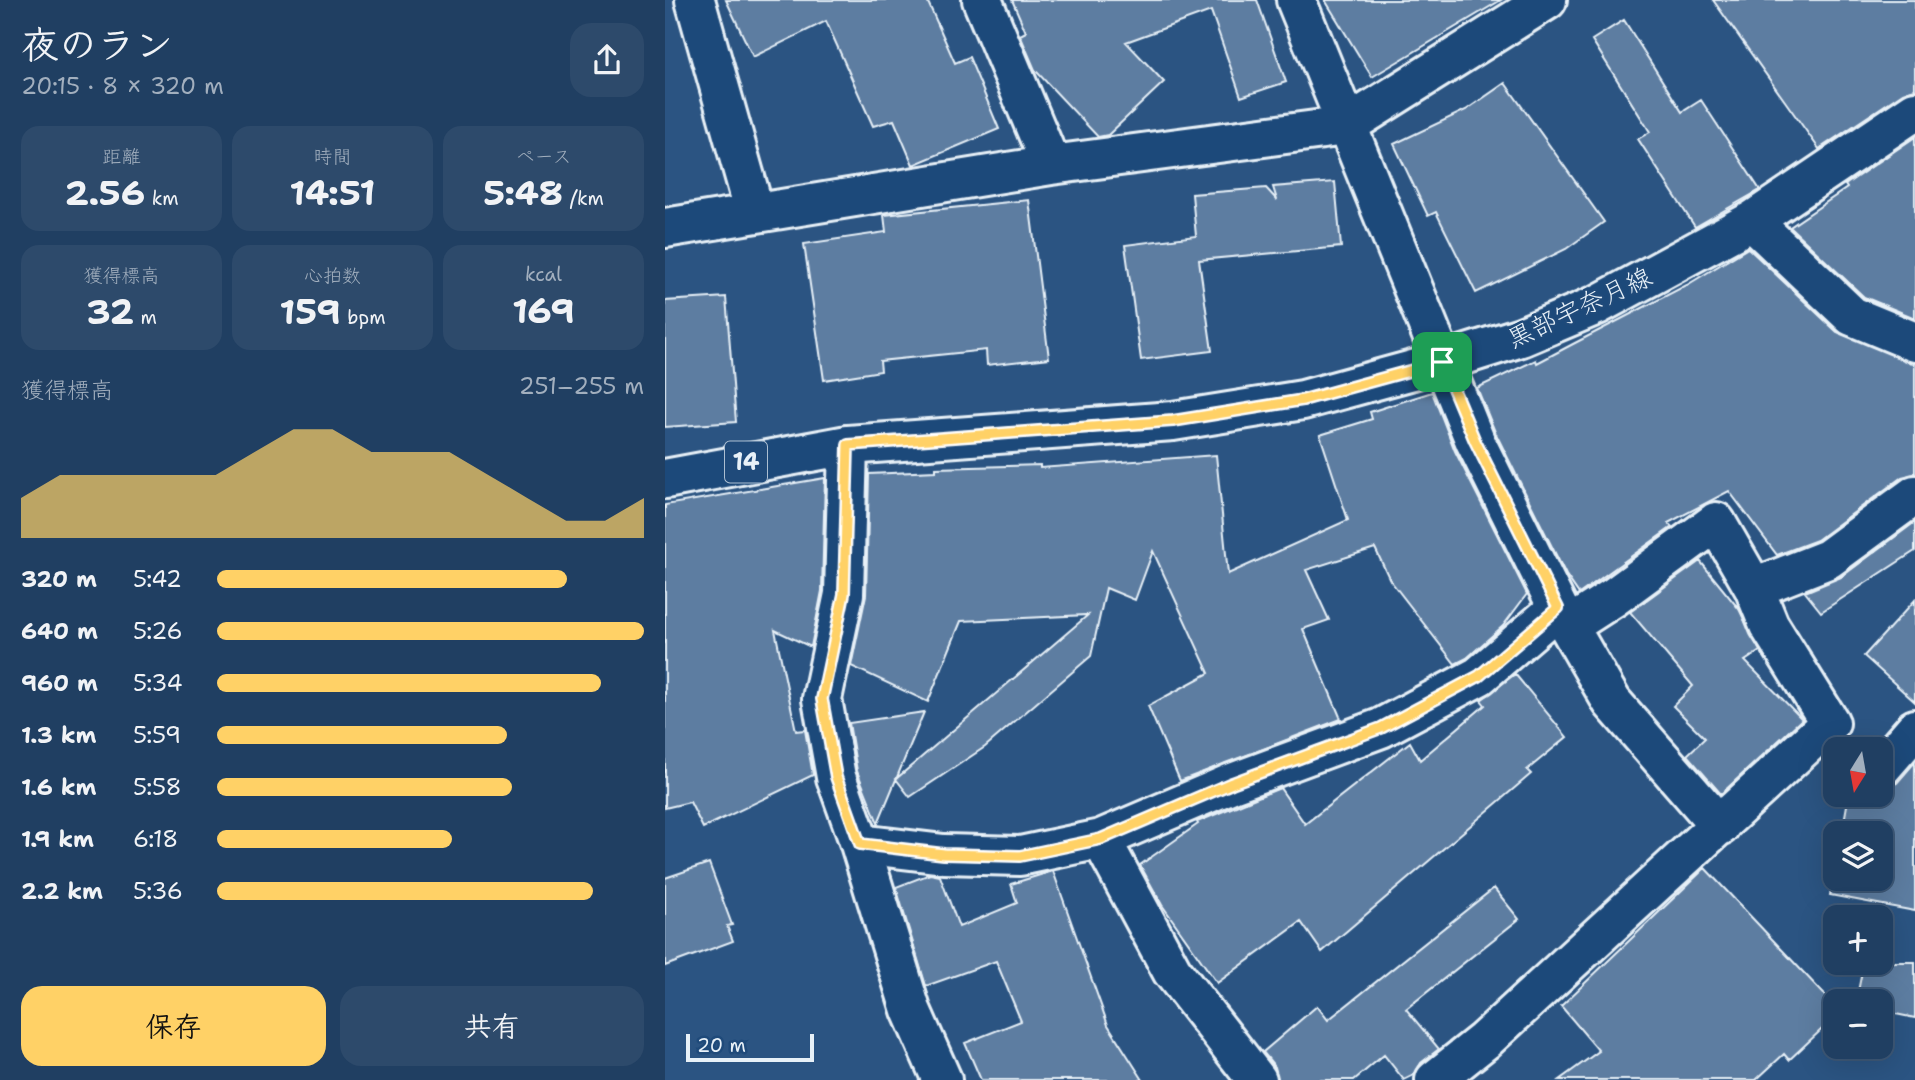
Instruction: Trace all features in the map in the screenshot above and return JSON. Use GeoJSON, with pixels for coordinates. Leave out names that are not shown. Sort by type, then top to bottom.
{"type":"FeatureCollection","features":[{"type":"Feature","properties":{"kind":"street"},"geometry":{"type":"LineString","coordinates":[[695,0],[755,214]]}},
{"type":"Feature","properties":{"kind":"street"},"geometry":{"type":"LineString","coordinates":[[982,0],[1051,166]]}},
{"type":"Feature","properties":{"kind":"street"},"geometry":{"type":"LineString","coordinates":[[1296,0],[1475,441],[1563,617],[1612,702],[1720,826]]}},
{"type":"Feature","properties":{"kind":"street"},"geometry":{"type":"LineString","coordinates":[[665,228],[1051,166],[1346,126],[1547,0]]}},
{"type":"Feature","properties":{"kind":"street","name":"黒部宇奈月線"},"geometry":{"type":"LineString","coordinates":[[665,479],[848,445],[1173,421],[1303,400],[1442,362],[1521,337],[1597,305],[1752,221],[1915,111]]}},
{"type":"Feature","properties":{"kind":"street"},"geometry":{"type":"LineString","coordinates":[[1752,221],[1852,316],[1915,342]]}},
{"type":"Feature","properties":{"kind":"street"},"geometry":{"type":"LineString","coordinates":[[848,445],[844,594],[822,699],[836,777],[860,844],[911,1010],[942,1080]]}},
{"type":"Feature","properties":{"kind":"street"},"geometry":{"type":"LineString","coordinates":[[1754,588],[1828,559],[1915,495]]}},
{"type":"Feature","properties":{"kind":"street"},"geometry":{"type":"LineString","coordinates":[[860,844],[944,854],[1020,856],[1101,839],[1232,783],[1381,728],[1479,676],[1563,617],[1614,597],[1716,522],[1754,588],[1769,625],[1839,736],[1720,826],[1484,1041],[1436,1080]]}},
{"type":"Feature","properties":{"kind":"street"},"geometry":{"type":"LineString","coordinates":[[1893,754],[1915,729]]}},
{"type":"Feature","properties":{"kind":"street"},"geometry":{"type":"LineString","coordinates":[[1101,839],[1172,971],[1257,1080]]}},
{"type":"Feature","properties":{"kind":"building"},"geometry":{"type":"Polygon","coordinates":[[[726,0],[927,0],[955,63],[969,57],[999,129],[913,165],[894,120],[873,126],[826,21],[753,57],[726,0]]]}},
{"type":"Feature","properties":{"kind":"building"},"geometry":{"type":"Polygon","coordinates":[[[1012,0],[1257,0],[1286,82],[1241,97],[1211,11],[1126,42],[1164,82],[1108,135],[1098,137],[1035,70],[1020,35],[1026,32],[1012,0]]]}},
{"type":"Feature","properties":{"kind":"building"},"geometry":{"type":"Polygon","coordinates":[[[1325,0],[1501,0],[1372,77],[1325,0]]]}},
{"type":"Feature","properties":{"kind":"building"},"geometry":{"type":"Polygon","coordinates":[[[1713,0],[1915,0],[1915,89],[1903,93],[1819,149],[1713,0]]]}},
{"type":"Feature","properties":{"kind":"building"},"geometry":{"type":"Polygon","coordinates":[[[1624,20],[1682,112],[1701,100],[1760,190],[1695,227],[1638,139],[1650,132],[1592,40],[1624,20]]]}},
{"type":"Feature","properties":{"kind":"building"},"geometry":{"type":"Polygon","coordinates":[[[1505,83],[1604,222],[1566,249],[1476,293],[1436,212],[1428,216],[1394,144],[1466,110],[1505,83]]]}},
{"type":"Feature","properties":{"kind":"building"},"geometry":{"type":"Polygon","coordinates":[[[1915,137],[1915,318],[1864,297],[1790,227],[1915,137]]]}},
{"type":"Feature","properties":{"kind":"building"},"geometry":{"type":"Polygon","coordinates":[[[1335,182],[1341,247],[1199,260],[1212,351],[1141,360],[1125,245],[1196,236],[1192,194],[1266,188],[1277,200],[1273,187],[1335,182]]]}},
{"type":"Feature","properties":{"kind":"building"},"geometry":{"type":"Polygon","coordinates":[[[1029,200],[1049,358],[987,365],[986,350],[880,361],[881,371],[824,380],[804,244],[886,232],[884,215],[1029,200]]]}},
{"type":"Feature","properties":{"kind":"building"},"geometry":{"type":"Polygon","coordinates":[[[1748,248],[1837,332],[1915,363],[1915,474],[1902,477],[1817,540],[1777,555],[1729,491],[1668,523],[1672,527],[1579,594],[1566,575],[1495,432],[1477,388],[1536,360],[1537,363],[1687,285],[1748,248]]]}},
{"type":"Feature","properties":{"kind":"building"},"geometry":{"type":"Polygon","coordinates":[[[726,297],[736,422],[665,427],[665,301],[726,297]]]}},
{"type":"Feature","properties":{"kind":"building"},"geometry":{"type":"Polygon","coordinates":[[[1432,392],[1455,451],[1527,594],[1503,626],[1467,658],[1455,664],[1390,580],[1375,548],[1306,570],[1329,620],[1303,629],[1341,719],[1180,781],[1148,706],[1209,673],[1153,551],[1135,600],[1106,588],[1091,656],[985,747],[910,797],[896,779],[1088,615],[961,621],[928,702],[851,666],[866,595],[869,474],[936,471],[936,468],[1040,465],[1040,468],[1216,455],[1228,574],[1348,520],[1320,435],[1372,419],[1370,412],[1432,392]]]}},
{"type":"Feature","properties":{"kind":"building"},"geometry":{"type":"Polygon","coordinates":[[[825,478],[822,591],[811,647],[775,630],[796,731],[805,730],[813,775],[703,828],[690,802],[665,808],[665,505],[825,478]]]}},
{"type":"Feature","properties":{"kind":"building"},"geometry":{"type":"Polygon","coordinates":[[[1915,522],[1915,551],[1821,612],[1805,592],[1841,577],[1915,522]]]}},
{"type":"Feature","properties":{"kind":"building"},"geometry":{"type":"Polygon","coordinates":[[[1700,561],[1739,609],[1760,651],[1745,661],[1802,719],[1721,794],[1687,755],[1705,738],[1673,706],[1693,686],[1630,612],[1700,561]]]}},
{"type":"Feature","properties":{"kind":"building"},"geometry":{"type":"Polygon","coordinates":[[[1915,600],[1915,702],[1864,656],[1915,600]]]}},
{"type":"Feature","properties":{"kind":"building"},"geometry":{"type":"Polygon","coordinates":[[[1515,674],[1567,737],[1527,770],[1531,774],[1322,952],[1301,922],[1217,983],[1162,905],[1140,865],[1198,824],[1197,822],[1280,788],[1305,824],[1410,742],[1420,760],[1485,705],[1481,700],[1515,674]]]}},
{"type":"Feature","properties":{"kind":"building"},"geometry":{"type":"Polygon","coordinates":[[[924,712],[878,823],[857,771],[849,723],[924,712]]]}},
{"type":"Feature","properties":{"kind":"building"},"geometry":{"type":"Polygon","coordinates":[[[1915,762],[1915,911],[1830,895],[1831,891],[1893,891],[1893,821],[1844,821],[1847,807],[1893,807],[1893,784],[1915,762]]]}},
{"type":"Feature","properties":{"kind":"building"},"geometry":{"type":"Polygon","coordinates":[[[709,863],[732,925],[727,926],[733,941],[665,966],[665,878],[709,863]]]}},
{"type":"Feature","properties":{"kind":"building"},"geometry":{"type":"Polygon","coordinates":[[[1705,868],[1823,993],[1823,1028],[1789,1060],[1784,1054],[1756,1080],[1559,1080],[1599,1051],[1561,1006],[1705,868]]]}},
{"type":"Feature","properties":{"kind":"building"},"geometry":{"type":"Polygon","coordinates":[[[1053,871],[1108,1025],[1143,1080],[981,1080],[965,1043],[1021,1021],[996,961],[926,986],[896,887],[930,874],[940,876],[959,927],[1017,903],[1011,884],[1053,871]]]}},
{"type":"Feature","properties":{"kind":"building"},"geometry":{"type":"Polygon","coordinates":[[[1494,888],[1519,919],[1406,1009],[1439,1049],[1421,1063],[1414,1075],[1404,1080],[1384,1055],[1354,1080],[1278,1080],[1275,1067],[1263,1052],[1317,1006],[1328,1020],[1494,888]]]}},
{"type":"Feature","properties":{"kind":"building"},"geometry":{"type":"Polygon","coordinates":[[[1893,962],[1915,962],[1915,1018],[1893,1013],[1893,989],[1858,989],[1861,975],[1893,975],[1893,962]]]}},
{"type":"Feature","properties":{"kind":"route"},"geometry":{"type":"LineString","coordinates":[[1442,362],[1475,441],[1558,608],[1479,676],[1381,728],[1232,783],[1101,839],[1020,856],[944,854],[860,844],[836,777],[822,699],[844,594],[848,445],[1173,421],[1303,400],[1442,362]]}}]}
